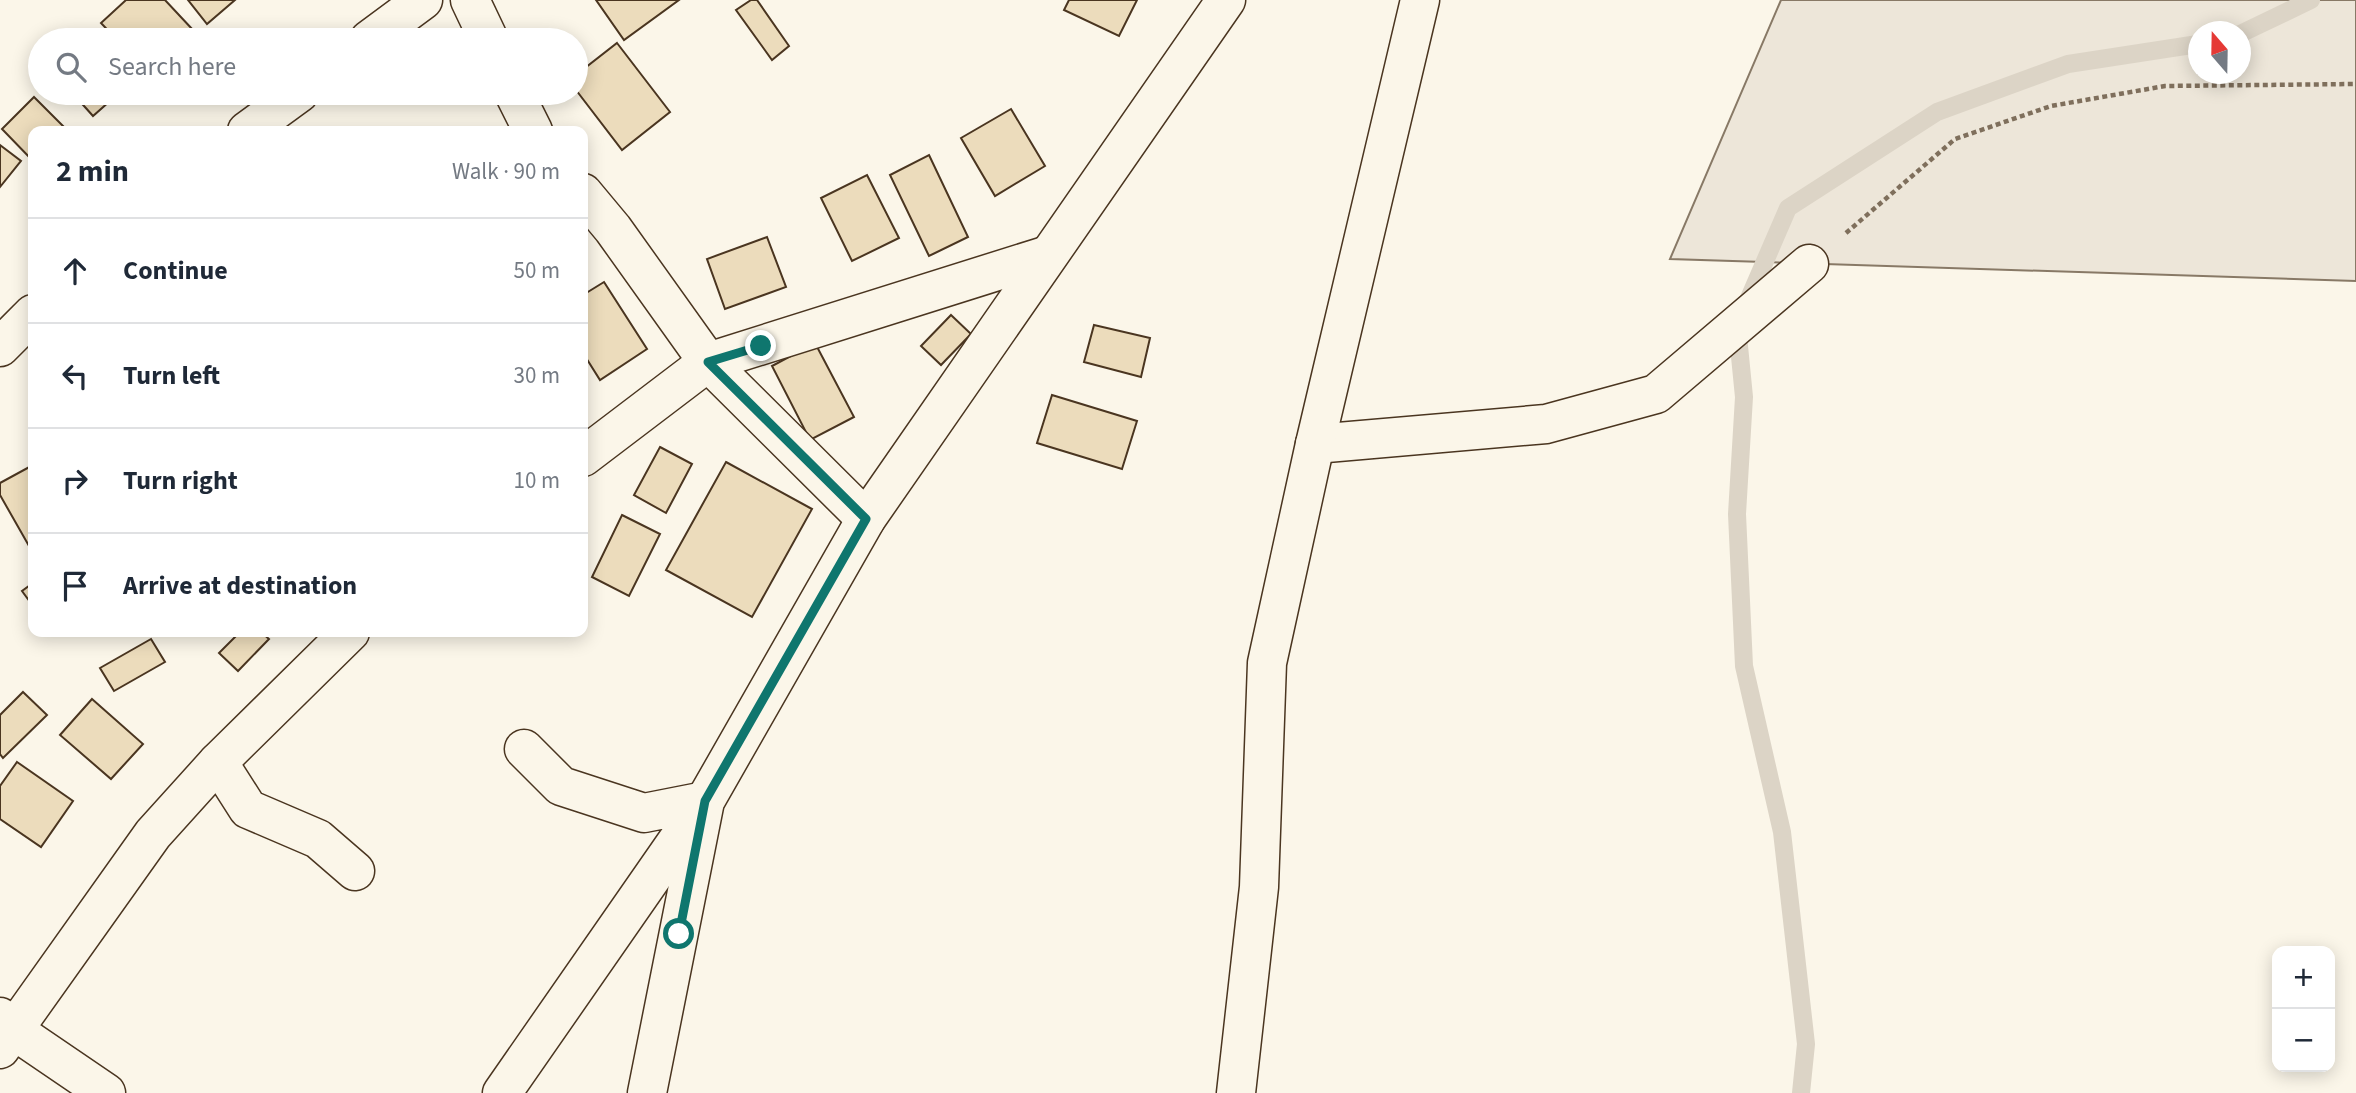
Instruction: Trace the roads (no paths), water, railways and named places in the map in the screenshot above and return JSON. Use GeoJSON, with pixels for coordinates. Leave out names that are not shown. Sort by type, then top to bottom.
{"type":"FeatureCollection","features":[{"type":"Feature","properties":{"kind":"street"},"geometry":{"type":"LineString","coordinates":[[386,28],[424,0]]}},
{"type":"Feature","properties":{"kind":"street"},"geometry":{"type":"LineString","coordinates":[[470,0],[483,28]]}},
{"type":"Feature","properties":{"kind":"street"},"geometry":{"type":"LineString","coordinates":[[502,1093],[705,801],[866,519],[1226,0]]}},
{"type":"Feature","properties":{"kind":"street"},"geometry":{"type":"LineString","coordinates":[[1236,1093],[1259,887],[1267,663],[1315,444],[1420,0]]}},
{"type":"Feature","properties":{"kind":"street"},"geometry":{"type":"LineString","coordinates":[[254,126],[283,105]]}},
{"type":"Feature","properties":{"kind":"street"},"geometry":{"type":"LineString","coordinates":[[520,105],[530,126]]}},
{"type":"Feature","properties":{"kind":"street"},"geometry":{"type":"LineString","coordinates":[[588,199],[613,229],[708,362],[866,519]]}},
{"type":"Feature","properties":{"kind":"street"},"geometry":{"type":"LineString","coordinates":[[588,453],[708,362],[1048,255]]}},
{"type":"Feature","properties":{"kind":"street"},"geometry":{"type":"LineString","coordinates":[[1315,444],[1546,424],[1656,394],[1809,264]]}},
{"type":"Feature","properties":{"kind":"street"},"geometry":{"type":"LineString","coordinates":[[0,347],[28,319]]}},
{"type":"Feature","properties":{"kind":"street"},"geometry":{"type":"LineString","coordinates":[[106,1093],[5,1032],[153,834],[218,762],[344,637]]}},
{"type":"Feature","properties":{"kind":"street"},"geometry":{"type":"LineString","coordinates":[[524,750],[561,786],[644,813],[705,801]]}},
{"type":"Feature","properties":{"kind":"street"},"geometry":{"type":"LineString","coordinates":[[218,762],[248,809],[318,839],[355,871]]}},
{"type":"Feature","properties":{"kind":"street"},"geometry":{"type":"LineString","coordinates":[[647,1093],[705,801]]}},
{"type":"Feature","properties":{"kind":"waterway"},"geometry":{"type":"LineString","coordinates":[[2251,29],[2311,0]]}},
{"type":"Feature","properties":{"kind":"waterway"},"geometry":{"type":"LineString","coordinates":[[1801,1093],[1806,1044],[1782,832],[1744,666],[1737,514],[1744,397],[1737,326],[1788,208],[1937,112],[2068,64],[2188,46]]}}]}
